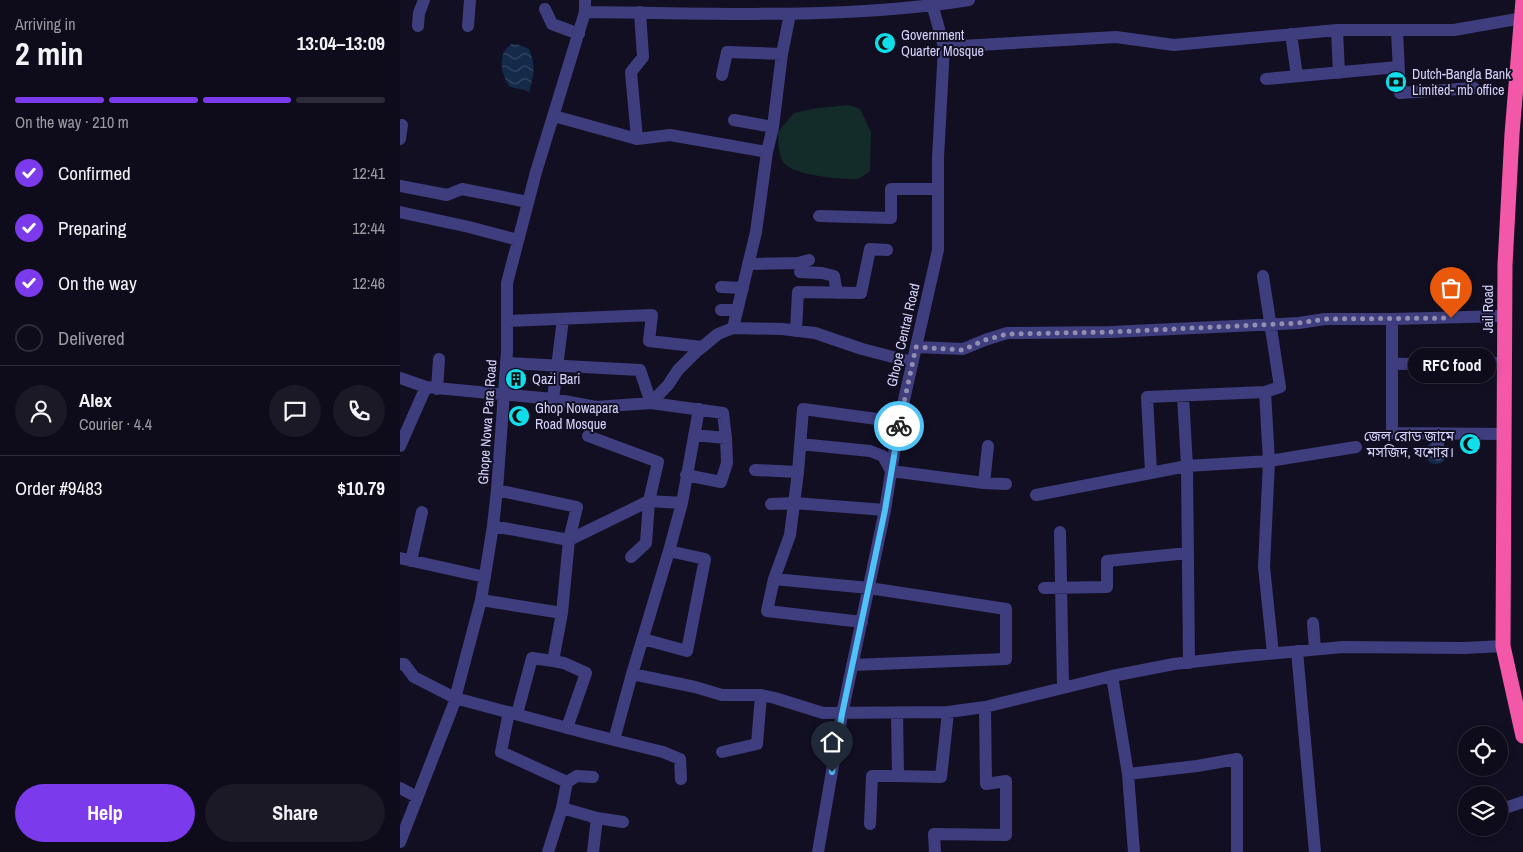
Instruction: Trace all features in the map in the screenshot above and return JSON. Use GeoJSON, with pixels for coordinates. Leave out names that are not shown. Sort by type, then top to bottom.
{"type":"FeatureCollection","features":[{"type":"Feature","properties":{"kind":"highway","name":"Jail Road"},"geometry":{"type":"LineString","coordinates":[[1523,0],[1518,134],[1505,265],[1503,646],[1523,736]]}},
{"type":"Feature","properties":{"kind":"street"},"geometry":{"type":"LineString","coordinates":[[418,26],[424,0]]}},
{"type":"Feature","properties":{"kind":"street"},"geometry":{"type":"LineString","coordinates":[[468,26],[470,0]]}},
{"type":"Feature","properties":{"kind":"street"},"geometry":{"type":"LineString","coordinates":[[686,13],[689,0]]}},
{"type":"Feature","properties":{"kind":"street"},"geometry":{"type":"LineString","coordinates":[[729,13],[732,0]]}},
{"type":"Feature","properties":{"kind":"street"},"geometry":{"type":"LineString","coordinates":[[585,6],[640,12],[654,6],[686,13],[790,14],[969,0]]}},
{"type":"Feature","properties":{"kind":"street","name":"Ghope Central Road"},"geometry":{"type":"LineString","coordinates":[[818,852],[842,714],[885,510],[899,422],[938,250],[938,158],[944,47],[932,3]]}},
{"type":"Feature","properties":{"kind":"street","name":"Ghope Nowa Para Road"},"geometry":{"type":"LineString","coordinates":[[401,834],[455,698],[481,600],[497,490],[506,363],[507,283],[536,172],[585,6]]}},
{"type":"Feature","properties":{"kind":"street"},"geometry":{"type":"LineString","coordinates":[[545,9],[552,24],[578,34]]}},
{"type":"Feature","properties":{"kind":"street"},"geometry":{"type":"LineString","coordinates":[[637,139],[631,72],[643,57],[640,12]]}},
{"type":"Feature","properties":{"kind":"street"},"geometry":{"type":"LineString","coordinates":[[733,328],[756,232],[767,152],[773,127],[782,54],[790,14]]}},
{"type":"Feature","properties":{"kind":"street"},"geometry":{"type":"LineString","coordinates":[[944,47],[1116,37],[1174,45],[1337,30],[1454,30],[1522,19]]}},
{"type":"Feature","properties":{"kind":"street"},"geometry":{"type":"LineString","coordinates":[[1337,30],[1339,73]]}},
{"type":"Feature","properties":{"kind":"street"},"geometry":{"type":"LineString","coordinates":[[1397,31],[1400,93],[1474,88]]}},
{"type":"Feature","properties":{"kind":"street"},"geometry":{"type":"LineString","coordinates":[[1291,34],[1297,76]]}},
{"type":"Feature","properties":{"kind":"street"},"geometry":{"type":"LineString","coordinates":[[722,75],[727,52],[782,54]]}},
{"type":"Feature","properties":{"kind":"street"},"geometry":{"type":"LineString","coordinates":[[1266,79],[1398,67]]}},
{"type":"Feature","properties":{"kind":"street"},"geometry":{"type":"LineString","coordinates":[[554,116],[637,139],[670,135],[767,152]]}},
{"type":"Feature","properties":{"kind":"street"},"geometry":{"type":"LineString","coordinates":[[734,120],[773,127]]}},
{"type":"Feature","properties":{"kind":"street"},"geometry":{"type":"LineString","coordinates":[[400,138],[402,125]]}},
{"type":"Feature","properties":{"kind":"street"},"geometry":{"type":"LineString","coordinates":[[400,186],[446,195],[462,189],[528,202]]}},
{"type":"Feature","properties":{"kind":"street"},"geometry":{"type":"LineString","coordinates":[[819,216],[891,218],[891,189],[934,189]]}},
{"type":"Feature","properties":{"kind":"street"},"geometry":{"type":"LineString","coordinates":[[400,212],[518,240]]}},
{"type":"Feature","properties":{"kind":"street"},"geometry":{"type":"LineString","coordinates":[[796,330],[798,292],[861,293],[870,249],[887,250]]}},
{"type":"Feature","properties":{"kind":"street"},"geometry":{"type":"LineString","coordinates":[[748,264],[802,265],[834,276],[837,292]]}},
{"type":"Feature","properties":{"kind":"street"},"geometry":{"type":"LineString","coordinates":[[802,265],[802,292]]}},
{"type":"Feature","properties":{"kind":"street"},"geometry":{"type":"LineString","coordinates":[[1151,472],[1148,398],[1265,392],[1280,387],[1263,276]]}},
{"type":"Feature","properties":{"kind":"street"},"geometry":{"type":"LineString","coordinates":[[721,288],[743,288]]}},
{"type":"Feature","properties":{"kind":"street"},"geometry":{"type":"LineString","coordinates":[[721,310],[737,310]]}},
{"type":"Feature","properties":{"kind":"street"},"geometry":{"type":"LineString","coordinates":[[507,321],[652,314],[649,342],[702,347]]}},
{"type":"Feature","properties":{"kind":"street"},"geometry":{"type":"LineString","coordinates":[[916,347],[963,350],[985,340],[1007,334],[1111,332],[1299,323],[1325,319],[1504,316]]}},
{"type":"Feature","properties":{"kind":"street"},"geometry":{"type":"LineString","coordinates":[[553,400],[563,319]]}},
{"type":"Feature","properties":{"kind":"street"},"geometry":{"type":"LineString","coordinates":[[1392,319],[1392,433],[1504,434]]}},
{"type":"Feature","properties":{"kind":"street"},"geometry":{"type":"LineString","coordinates":[[651,404],[678,370],[696,352],[718,334],[733,328],[782,328],[796,330],[912,362]]}},
{"type":"Feature","properties":{"kind":"street"},"geometry":{"type":"LineString","coordinates":[[400,446],[432,388],[439,360]]}},
{"type":"Feature","properties":{"kind":"street"},"geometry":{"type":"LineString","coordinates":[[506,363],[640,370],[651,404]]}},
{"type":"Feature","properties":{"kind":"street"},"geometry":{"type":"LineString","coordinates":[[1392,364],[1504,363]]}},
{"type":"Feature","properties":{"kind":"street"},"geometry":{"type":"LineString","coordinates":[[400,378],[432,388],[504,394],[596,406],[651,404],[723,413],[727,463],[721,482],[686,476]]}},
{"type":"Feature","properties":{"kind":"street"},"geometry":{"type":"LineString","coordinates":[[1265,392],[1269,461],[1264,567],[1273,653]]}},
{"type":"Feature","properties":{"kind":"street"},"geometry":{"type":"LineString","coordinates":[[1183,396],[1187,466],[1189,663]]}},
{"type":"Feature","properties":{"kind":"street"},"geometry":{"type":"LineString","coordinates":[[862,622],[767,612],[774,580],[790,535],[803,409],[899,422]]}},
{"type":"Feature","properties":{"kind":"street"},"geometry":{"type":"LineString","coordinates":[[614,740],[632,674],[670,552],[682,503],[699,410]]}},
{"type":"Feature","properties":{"kind":"street"},"geometry":{"type":"LineString","coordinates":[[1438,433],[1438,455]]}},
{"type":"Feature","properties":{"kind":"street"},"geometry":{"type":"LineString","coordinates":[[694,435],[726,438]]}},
{"type":"Feature","properties":{"kind":"street"},"geometry":{"type":"LineString","coordinates":[[588,436],[658,462],[649,501],[646,543],[631,557]]}},
{"type":"Feature","properties":{"kind":"street"},"geometry":{"type":"LineString","coordinates":[[800,444],[870,451],[883,456],[891,472],[984,484],[1006,484]]}},
{"type":"Feature","properties":{"kind":"street"},"geometry":{"type":"LineString","coordinates":[[984,484],[988,446]]}},
{"type":"Feature","properties":{"kind":"street"},"geometry":{"type":"LineString","coordinates":[[1036,495],[1187,466],[1269,461],[1356,447]]}},
{"type":"Feature","properties":{"kind":"street"},"geometry":{"type":"LineString","coordinates":[[755,470],[798,472]]}},
{"type":"Feature","properties":{"kind":"street"},"geometry":{"type":"LineString","coordinates":[[497,490],[577,507],[569,540],[562,613],[553,661]]}},
{"type":"Feature","properties":{"kind":"street"},"geometry":{"type":"LineString","coordinates":[[493,526],[569,540],[649,501],[682,503]]}},
{"type":"Feature","properties":{"kind":"street"},"geometry":{"type":"LineString","coordinates":[[771,504],[794,503],[885,510]]}},
{"type":"Feature","properties":{"kind":"street"},"geometry":{"type":"LineString","coordinates":[[422,512],[406,559],[485,577]]}},
{"type":"Feature","properties":{"kind":"street"},"geometry":{"type":"LineString","coordinates":[[1060,532],[1063,687]]}},
{"type":"Feature","properties":{"kind":"street"},"geometry":{"type":"LineString","coordinates":[[643,639],[687,651],[705,560],[670,552]]}},
{"type":"Feature","properties":{"kind":"street"},"geometry":{"type":"LineString","coordinates":[[1044,588],[1108,587],[1107,561],[1188,553]]}},
{"type":"Feature","properties":{"kind":"street"},"geometry":{"type":"LineString","coordinates":[[774,580],[869,588],[1006,610],[1006,659],[852,665]]}},
{"type":"Feature","properties":{"kind":"street"},"geometry":{"type":"LineString","coordinates":[[481,600],[562,613]]}},
{"type":"Feature","properties":{"kind":"street"},"geometry":{"type":"LineString","coordinates":[[1313,623],[1315,649]]}},
{"type":"Feature","properties":{"kind":"street"},"geometry":{"type":"LineString","coordinates":[[632,674],[695,687],[722,695],[761,695],[823,713],[948,712],[985,707],[1112,676],[1189,663],[1273,653],[1343,647],[1464,648],[1503,646]]}},
{"type":"Feature","properties":{"kind":"street"},"geometry":{"type":"LineString","coordinates":[[1297,651],[1315,852]]}},
{"type":"Feature","properties":{"kind":"street"},"geometry":{"type":"LineString","coordinates":[[567,728],[586,673],[564,663],[532,658],[500,752],[567,782]]}},
{"type":"Feature","properties":{"kind":"street"},"geometry":{"type":"LineString","coordinates":[[400,664],[404,664],[414,677],[455,698],[663,752],[680,759],[681,779]]}},
{"type":"Feature","properties":{"kind":"street"},"geometry":{"type":"LineString","coordinates":[[1112,676],[1128,774],[1134,852]]}},
{"type":"Feature","properties":{"kind":"street"},"geometry":{"type":"LineString","coordinates":[[722,752],[757,744],[761,695]]}},
{"type":"Feature","properties":{"kind":"street"},"geometry":{"type":"LineString","coordinates":[[935,852],[934,834],[1006,835],[1006,781],[986,784],[985,707]]}},
{"type":"Feature","properties":{"kind":"street"},"geometry":{"type":"LineString","coordinates":[[870,824],[872,776],[941,777],[948,712]]}},
{"type":"Feature","properties":{"kind":"street"},"geometry":{"type":"LineString","coordinates":[[897,713],[898,776]]}},
{"type":"Feature","properties":{"kind":"street"},"geometry":{"type":"LineString","coordinates":[[1128,774],[1237,759],[1237,852]]}},
{"type":"Feature","properties":{"kind":"street"},"geometry":{"type":"LineString","coordinates":[[548,852],[562,808],[567,782],[577,776],[593,777]]}},
{"type":"Feature","properties":{"kind":"street"},"geometry":{"type":"LineString","coordinates":[[400,788],[417,797]]}},
{"type":"Feature","properties":{"kind":"street"},"geometry":{"type":"LineString","coordinates":[[1508,807],[1523,802]]}},
{"type":"Feature","properties":{"kind":"street"},"geometry":{"type":"LineString","coordinates":[[562,808],[597,818],[623,822]]}},
{"type":"Feature","properties":{"kind":"street"},"geometry":{"type":"LineString","coordinates":[[593,852],[597,818]]}},
{"type":"Feature","properties":{"kind":"green space"},"geometry":{"type":"Polygon","coordinates":[[[849,105],[860,109],[871,132],[870,171],[857,179],[841,179],[799,172],[783,162],[780,154],[778,132],[794,113],[817,108],[849,105]]]}},
{"type":"Feature","properties":{"kind":"water"},"geometry":{"type":"Polygon","coordinates":[[[512,44],[529,49],[534,70],[529,92],[510,87],[504,76],[502,58],[507,48],[512,44]]]}},
{"type":"Feature","properties":{"kind":"water"},"geometry":{"type":"Polygon","coordinates":[[[1436,442],[1444,445],[1447,453],[1444,461],[1436,464],[1428,461],[1425,453],[1428,445],[1436,442]]]}},
{"type":"Feature","properties":{"kind":"way so far"},"geometry":{"type":"LineString","coordinates":[[899,426],[916,347],[963,350],[985,340],[1007,334],[1111,332],[1299,323],[1325,319],[1451,318]]}},
{"type":"Feature","properties":{"kind":"place","name":"Government Quarter Mosque"},"geometry":{"type":"Point","coordinates":[885,43]}},
{"type":"Feature","properties":{"kind":"place","name":"Dutch-Bangla Bank Limited- mb office"},"geometry":{"type":"Point","coordinates":[1396,82]}},
{"type":"Feature","properties":{"kind":"place","name":"RFC food"},"geometry":{"type":"Point","coordinates":[1451,318]}},
{"type":"Feature","properties":{"kind":"place","name":"Qazi Bari"},"geometry":{"type":"Point","coordinates":[516,379]}},
{"type":"Feature","properties":{"kind":"place","name":"Ghop Nowapara Road Mosque"},"geometry":{"type":"Point","coordinates":[519,416]}},
{"type":"Feature","properties":{"kind":"place","name":"জেল রোড জামে মসজিদ, যশোর।"},"geometry":{"type":"Point","coordinates":[1470,444]}},
{"type":"Feature","properties":{"kind":"route"},"geometry":{"type":"LineString","coordinates":[[832,772],[842,714],[885,510],[899,426]]}}]}
